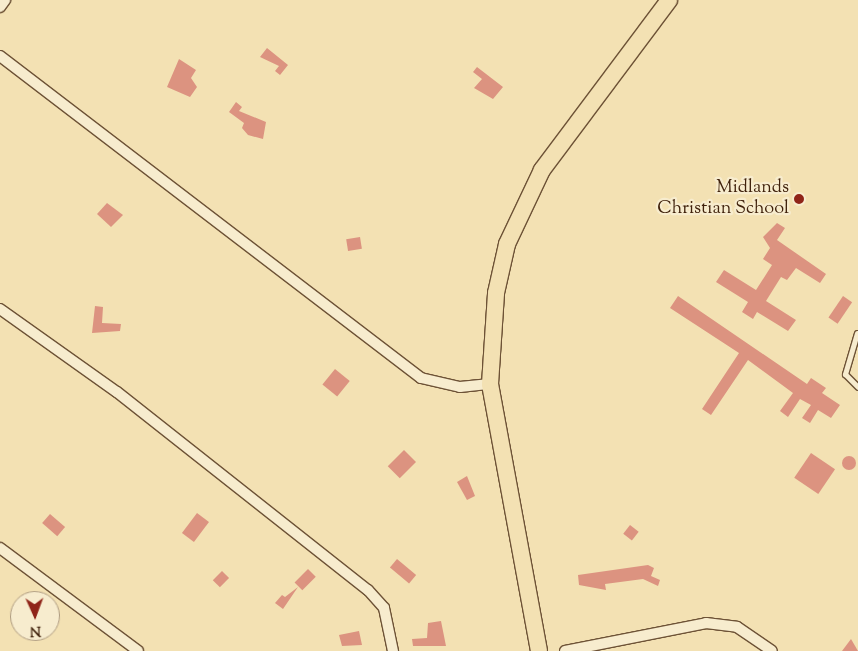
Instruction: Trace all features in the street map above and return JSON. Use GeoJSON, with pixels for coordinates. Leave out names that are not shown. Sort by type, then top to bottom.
{"type":"FeatureCollection","features":[{"type":"Feature","properties":{"kind":"highway"},"geometry":{"type":"LineString","coordinates":[[539,651],[490,384],[496,293],[522,205],[574,124],[669,0]]}},
{"type":"Feature","properties":{"kind":"street"},"geometry":{"type":"LineString","coordinates":[[0,7],[5,0]]}},
{"type":"Feature","properties":{"kind":"street"},"geometry":{"type":"LineString","coordinates":[[0,56],[421,378],[460,387],[490,384]]}},
{"type":"Feature","properties":{"kind":"street"},"geometry":{"type":"LineString","coordinates":[[0,309],[117,392],[368,590],[384,608],[393,651]]}},
{"type":"Feature","properties":{"kind":"street"},"geometry":{"type":"LineString","coordinates":[[0,548],[138,651]]}},
{"type":"Feature","properties":{"kind":"street"},"geometry":{"type":"LineString","coordinates":[[565,651],[706,623],[737,627],[772,651]]}},
{"type":"Feature","properties":{"kind":"lane"},"geometry":{"type":"LineString","coordinates":[[858,332],[845,374],[858,387]]}},
{"type":"Feature","properties":{"kind":"building"},"geometry":{"type":"Polygon","coordinates":[[[267,48],[288,65],[280,75],[275,71],[279,66],[260,57],[267,48]]]}},
{"type":"Feature","properties":{"kind":"building"},"geometry":{"type":"Polygon","coordinates":[[[179,59],[196,70],[191,78],[197,87],[190,97],[167,87],[179,59]]]}},
{"type":"Feature","properties":{"kind":"building"},"geometry":{"type":"Polygon","coordinates":[[[477,67],[503,87],[493,99],[474,88],[482,79],[473,72],[477,67]]]}},
{"type":"Feature","properties":{"kind":"building"},"geometry":{"type":"Polygon","coordinates":[[[236,102],[242,107],[239,111],[266,122],[263,139],[248,135],[242,128],[244,123],[229,112],[236,102]]]}},
{"type":"Feature","properties":{"kind":"building"},"geometry":{"type":"Polygon","coordinates":[[[107,203],[123,215],[111,227],[97,214],[107,203]]]}},
{"type":"Feature","properties":{"kind":"building"},"geometry":{"type":"Polygon","coordinates":[[[777,223],[785,228],[777,240],[826,274],[820,283],[796,268],[787,280],[781,277],[766,301],[796,320],[788,331],[757,312],[753,319],[742,312],[748,302],[716,282],[724,270],[756,290],[772,265],[763,259],[770,248],[763,237],[777,223]]]}},
{"type":"Feature","properties":{"kind":"building"},"geometry":{"type":"Polygon","coordinates":[[[360,237],[362,249],[348,251],[346,239],[360,237]]]}},
{"type":"Feature","properties":{"kind":"building"},"geometry":{"type":"Polygon","coordinates":[[[678,296],[807,384],[811,378],[826,388],[822,393],[840,405],[831,418],[818,410],[810,423],[802,418],[811,405],[800,399],[788,417],[780,411],[793,393],[748,360],[711,415],[702,409],[739,353],[670,308],[678,296]]]}},
{"type":"Feature","properties":{"kind":"building"},"geometry":{"type":"Polygon","coordinates":[[[843,296],[852,302],[838,324],[828,318],[843,296]]]}},
{"type":"Feature","properties":{"kind":"building"},"geometry":{"type":"Polygon","coordinates":[[[95,306],[103,307],[102,323],[121,324],[120,331],[92,333],[95,306]]]}},
{"type":"Feature","properties":{"kind":"building"},"geometry":{"type":"Polygon","coordinates":[[[335,369],[350,381],[337,397],[322,385],[335,369]]]}},
{"type":"Feature","properties":{"kind":"building"},"geometry":{"type":"Polygon","coordinates":[[[404,450],[416,462],[400,478],[388,466],[404,450]]]}},
{"type":"Feature","properties":{"kind":"building"},"geometry":{"type":"Polygon","coordinates":[[[811,453],[835,469],[818,494],[794,478],[811,453]]]}},
{"type":"Feature","properties":{"kind":"building"},"geometry":{"type":"Polygon","coordinates":[[[849,456],[854,458],[856,463],[854,468],[849,470],[844,468],[842,463],[844,458],[849,456]]]}},
{"type":"Feature","properties":{"kind":"building"},"geometry":{"type":"Polygon","coordinates":[[[467,476],[475,496],[467,500],[457,482],[467,476]]]}},
{"type":"Feature","properties":{"kind":"building"},"geometry":{"type":"Polygon","coordinates":[[[197,513],[209,522],[194,542],[182,533],[197,513]]]}},
{"type":"Feature","properties":{"kind":"building"},"geometry":{"type":"Polygon","coordinates":[[[50,514],[65,527],[57,536],[42,523],[50,514]]]}},
{"type":"Feature","properties":{"kind":"building"},"geometry":{"type":"Polygon","coordinates":[[[630,525],[639,532],[632,540],[623,534],[630,525]]]}},
{"type":"Feature","properties":{"kind":"building"},"geometry":{"type":"Polygon","coordinates":[[[397,559],[416,575],[409,583],[390,567],[397,559]]]}},
{"type":"Feature","properties":{"kind":"building"},"geometry":{"type":"Polygon","coordinates":[[[648,565],[654,568],[651,576],[660,580],[658,586],[643,579],[605,584],[606,590],[579,585],[578,575],[648,565]]]}},
{"type":"Feature","properties":{"kind":"building"},"geometry":{"type":"Polygon","coordinates":[[[308,569],[316,577],[302,590],[295,582],[308,569]]]}},
{"type":"Feature","properties":{"kind":"building"},"geometry":{"type":"Polygon","coordinates":[[[222,571],[229,578],[220,587],[213,580],[222,571]]]}},
{"type":"Feature","properties":{"kind":"building"},"geometry":{"type":"Polygon","coordinates":[[[298,587],[283,609],[275,603],[282,595],[285,597],[298,587]]]}},
{"type":"Feature","properties":{"kind":"building"},"geometry":{"type":"Polygon","coordinates":[[[441,621],[446,646],[413,646],[412,639],[427,638],[428,623],[441,621]]]}},
{"type":"Feature","properties":{"kind":"building"},"geometry":{"type":"Polygon","coordinates":[[[359,631],[362,645],[342,646],[339,635],[359,631]]]}},
{"type":"Feature","properties":{"kind":"building"},"geometry":{"type":"Polygon","coordinates":[[[851,639],[858,651],[842,651],[851,639]]]}},
{"type":"Feature","properties":{"kind":"place","name":"Midlands Christian School"},"geometry":{"type":"Point","coordinates":[799,199]}}]}
